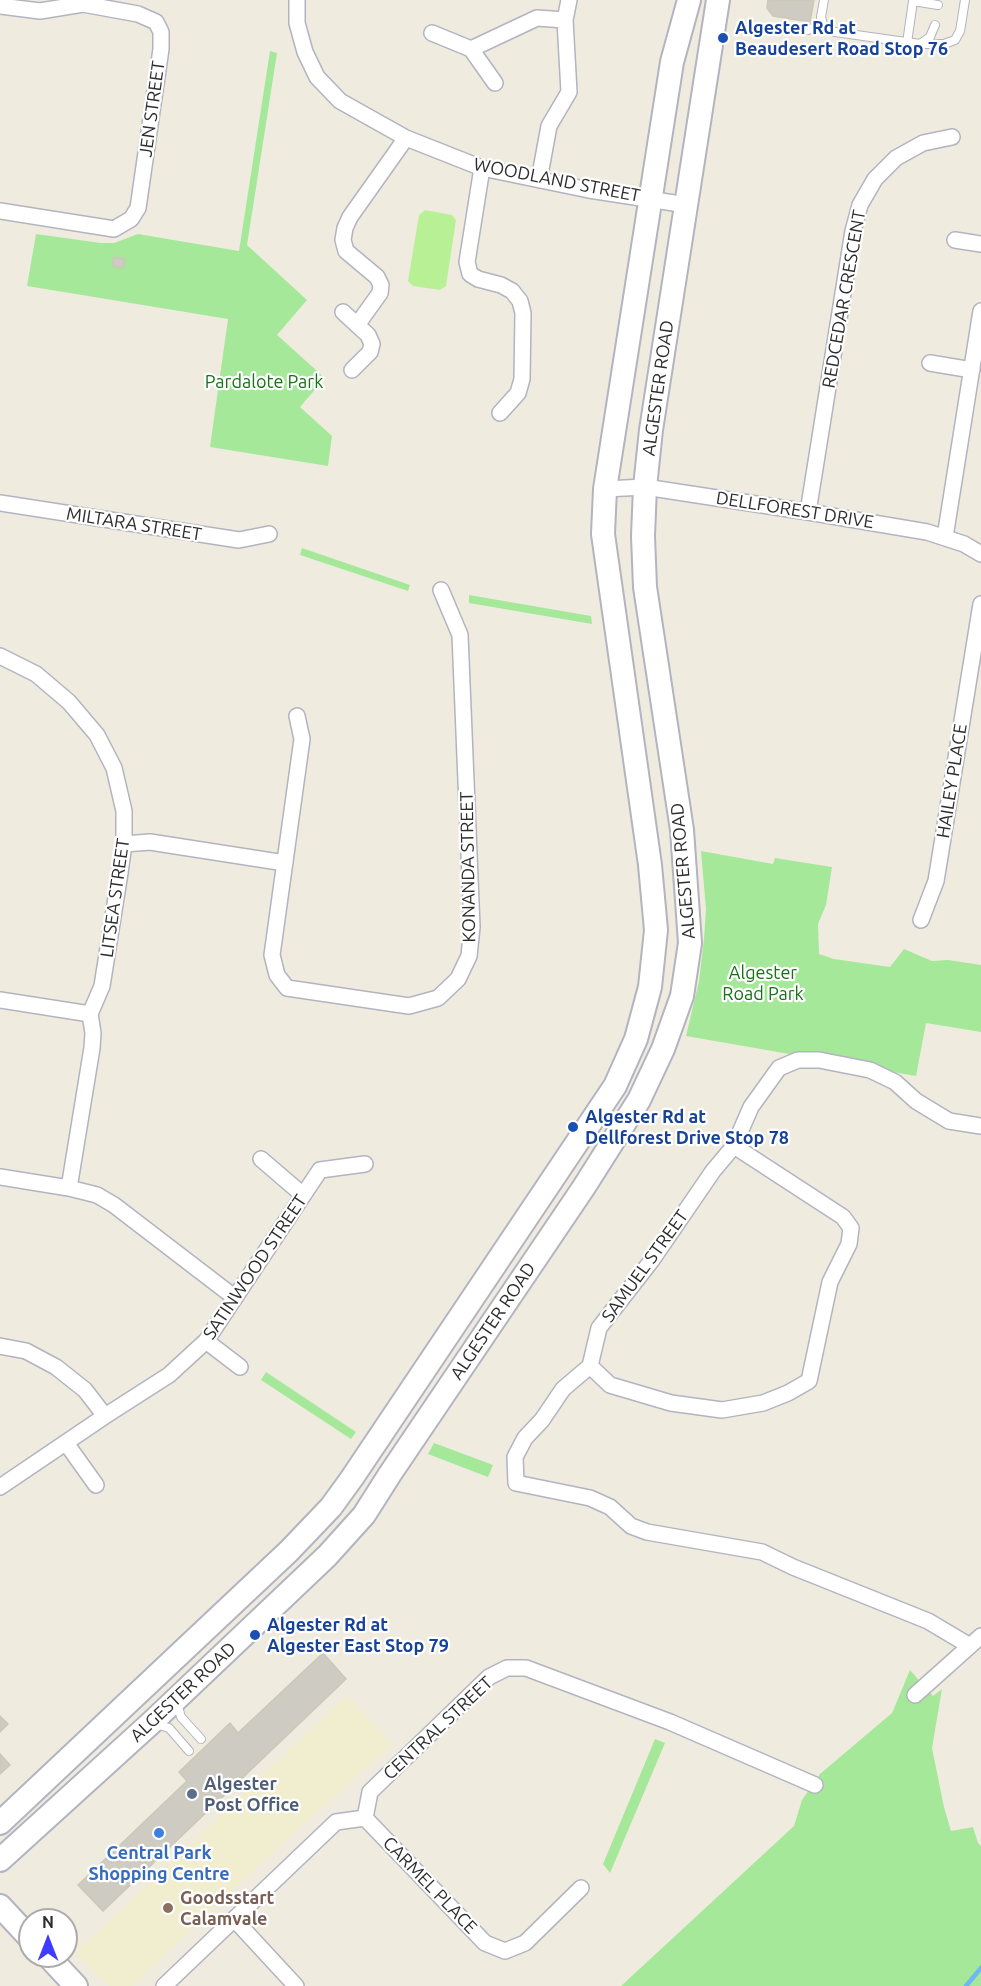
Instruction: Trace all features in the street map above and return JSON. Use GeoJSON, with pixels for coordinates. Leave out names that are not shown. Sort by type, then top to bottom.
{"type":"FeatureCollection","features":[{"type":"Feature","properties":{"kind":"main road","name":"ALGESTER ROAD"},"geometry":{"type":"LineString","coordinates":[[0,1823],[281,1558],[331,1507],[615,1086],[636,1039],[650,987],[656,930],[650,866],[603,534],[605,489],[672,62],[689,0]]}},
{"type":"Feature","properties":{"kind":"main road","name":"ALGESTER ROAD"},"geometry":{"type":"LineString","coordinates":[[0,1860],[152,1722],[327,1556],[364,1515],[584,1188],[639,1100],[663,1049],[682,996],[690,944],[682,830],[645,587],[643,536],[645,487],[651,430],[718,0]]}},
{"type":"Feature","properties":{"kind":"main road"},"geometry":{"type":"LineString","coordinates":[[0,1906],[18,1925]]}},
{"type":"Feature","properties":{"kind":"main road"},"geometry":{"type":"LineString","coordinates":[[59,1968],[76,1986]]}},
{"type":"Feature","properties":{"kind":"street","name":"WOODLAND STREET"},"geometry":{"type":"LineString","coordinates":[[297,0],[297,23],[305,52],[316,77],[340,101],[406,138],[482,168],[589,190],[687,205]]}},
{"type":"Feature","properties":{"kind":"street"},"geometry":{"type":"LineString","coordinates":[[539,180],[549,126],[569,92],[564,20],[569,0]]}},
{"type":"Feature","properties":{"kind":"street","name":"JEN STREET"},"geometry":{"type":"LineString","coordinates":[[0,6],[40,11],[83,4],[138,14],[156,22],[161,32],[161,49],[138,208],[131,219],[114,230],[0,211]]}},
{"type":"Feature","properties":{"kind":"street"},"geometry":{"type":"LineString","coordinates":[[471,49],[537,18],[564,20]]}},
{"type":"Feature","properties":{"kind":"street"},"geometry":{"type":"LineString","coordinates":[[432,33],[471,49],[495,83]]}},
{"type":"Feature","properties":{"kind":"street","name":"REDCEDAR CRESCENT"},"geometry":{"type":"LineString","coordinates":[[808,512],[853,231],[860,205],[875,179],[896,158],[923,144],[952,137]]}},
{"type":"Feature","properties":{"kind":"street"},"geometry":{"type":"LineString","coordinates":[[357,325],[380,293],[381,285],[377,277],[346,251],[343,240],[345,228],[350,217],[406,138]]}},
{"type":"Feature","properties":{"kind":"street"},"geometry":{"type":"LineString","coordinates":[[482,168],[467,261],[470,274],[512,291],[520,300],[523,313],[522,379],[518,393],[500,413]]}},
{"type":"Feature","properties":{"kind":"street"},"geometry":{"type":"LineString","coordinates":[[955,240],[981,244]]}},
{"type":"Feature","properties":{"kind":"street"},"geometry":{"type":"LineString","coordinates":[[945,537],[981,311]]}},
{"type":"Feature","properties":{"kind":"street"},"geometry":{"type":"LineString","coordinates":[[343,312],[368,335],[372,344],[370,352],[352,370]]}},
{"type":"Feature","properties":{"kind":"street"},"geometry":{"type":"LineString","coordinates":[[930,363],[972,370]]}},
{"type":"Feature","properties":{"kind":"street","name":"DELLFOREST DRIVE"},"geometry":{"type":"LineString","coordinates":[[605,489],[645,487],[808,512],[945,537],[981,554]]}},
{"type":"Feature","properties":{"kind":"street","name":"MILTARA STREET"},"geometry":{"type":"LineString","coordinates":[[0,503],[239,540],[269,534]]}},
{"type":"Feature","properties":{"kind":"street","name":"KONANDA STREET"},"geometry":{"type":"LineString","coordinates":[[285,863],[272,955],[277,975],[287,988],[409,1006],[438,998],[458,979],[469,956],[472,927],[460,635],[441,590]]}},
{"type":"Feature","properties":{"kind":"street","name":"HAILEY PLACE"},"geometry":{"type":"LineString","coordinates":[[921,920],[936,881],[981,604]]}},
{"type":"Feature","properties":{"kind":"street","name":"LITSEA STREET"},"geometry":{"type":"LineString","coordinates":[[0,656],[36,674],[69,702],[97,735],[114,768],[124,811],[124,844],[102,986],[90,1014],[93,1041],[69,1188]]}},
{"type":"Feature","properties":{"kind":"street"},"geometry":{"type":"LineString","coordinates":[[124,844],[150,842],[285,863],[302,739],[297,716]]}},
{"type":"Feature","properties":{"kind":"street"},"geometry":{"type":"LineString","coordinates":[[0,1000],[90,1014]]}},
{"type":"Feature","properties":{"kind":"street","name":"SAMUEL STREET"},"geometry":{"type":"LineString","coordinates":[[590,1366],[599,1328],[652,1260],[713,1171],[734,1146],[751,1107],[779,1068],[798,1060],[819,1060],[870,1070],[895,1082],[916,1101],[948,1121],[981,1126]]}},
{"type":"Feature","properties":{"kind":"street"},"geometry":{"type":"LineString","coordinates":[[734,1146],[843,1217],[851,1228],[849,1244],[830,1282],[809,1381],[763,1403],[722,1410],[671,1403],[610,1384],[590,1366],[563,1389],[542,1420],[525,1438],[515,1457],[516,1483],[590,1498],[610,1508],[631,1526],[648,1532],[762,1552],[793,1567],[975,1641],[915,1695]]}},
{"type":"Feature","properties":{"kind":"street"},"geometry":{"type":"LineString","coordinates":[[261,1159],[303,1195]]}},
{"type":"Feature","properties":{"kind":"street","name":"SATINWOOD STREET"},"geometry":{"type":"LineString","coordinates":[[0,1488],[169,1375],[206,1341],[320,1170],[365,1164]]}},
{"type":"Feature","properties":{"kind":"street"},"geometry":{"type":"LineString","coordinates":[[0,1177],[69,1188],[97,1196],[114,1205],[234,1297]]}},
{"type":"Feature","properties":{"kind":"street"},"geometry":{"type":"LineString","coordinates":[[206,1341],[240,1367]]}},
{"type":"Feature","properties":{"kind":"street"},"geometry":{"type":"LineString","coordinates":[[0,1346],[26,1352],[56,1367],[85,1390],[105,1416]]}},
{"type":"Feature","properties":{"kind":"street"},"geometry":{"type":"LineString","coordinates":[[66,1443],[96,1485]]}},
{"type":"Feature","properties":{"kind":"street","name":"CENTRAL STREET"},"geometry":{"type":"LineString","coordinates":[[365,1818],[370,1792],[489,1677],[507,1668],[526,1668],[670,1722],[815,1785]]}},
{"type":"Feature","properties":{"kind":"street"},"geometry":{"type":"LineString","coordinates":[[164,1986],[336,1822],[365,1818]]}},
{"type":"Feature","properties":{"kind":"street","name":"CARMEL PLACE"},"geometry":{"type":"LineString","coordinates":[[365,1818],[485,1943],[505,1951],[525,1943],[581,1888]]}},
{"type":"Feature","properties":{"kind":"street"},"geometry":{"type":"LineString","coordinates":[[234,1919],[296,1986]]}},
{"type":"Feature","properties":{"kind":"lane"},"geometry":{"type":"LineString","coordinates":[[824,0],[821,18],[827,29],[920,44],[944,44],[955,40],[960,31],[965,0]]}},
{"type":"Feature","properties":{"kind":"lane"},"geometry":{"type":"LineString","coordinates":[[907,43],[913,1],[938,5]]}},
{"type":"Feature","properties":{"kind":"lane"},"geometry":{"type":"LineString","coordinates":[[808,30],[823,24]]}},
{"type":"Feature","properties":{"kind":"lane"},"geometry":{"type":"LineString","coordinates":[[920,44],[930,37],[935,25]]}},
{"type":"Feature","properties":{"kind":"lane"},"geometry":{"type":"LineString","coordinates":[[176,1699],[181,1717],[201,1739]]}},
{"type":"Feature","properties":{"kind":"lane"},"geometry":{"type":"LineString","coordinates":[[152,1722],[169,1728],[189,1751]]}},
{"type":"Feature","properties":{"kind":"shaded area"},"geometry":{"type":"Polygon","coordinates":[[[347,1695],[392,1744],[261,1863],[133,1986],[109,1986],[78,1956],[78,1950],[347,1695]]]}},
{"type":"Feature","properties":{"kind":"green space","name":"Pardalote Park"},"geometry":{"type":"Polygon","coordinates":[[[270,51],[277,53],[247,245],[307,300],[277,335],[325,378],[300,407],[332,436],[328,466],[210,447],[228,319],[27,286],[36,234],[114,243],[138,234],[239,251],[270,51]]]}},
{"type":"Feature","properties":{"kind":"green space"},"geometry":{"type":"Polygon","coordinates":[[[425,210],[452,215],[456,220],[446,286],[440,290],[413,286],[408,281],[419,215],[425,210]]]}},
{"type":"Feature","properties":{"kind":"green space"},"geometry":{"type":"Polygon","coordinates":[[[302,548],[410,585],[408,591],[300,555],[302,548]]]}},
{"type":"Feature","properties":{"kind":"green space"},"geometry":{"type":"Polygon","coordinates":[[[469,595],[591,616],[592,624],[469,603],[469,595]]]}},
{"type":"Feature","properties":{"kind":"green space","name":"Algester Road Park"},"geometry":{"type":"Polygon","coordinates":[[[701,851],[773,864],[775,858],[832,867],[826,905],[818,924],[819,954],[834,959],[890,967],[904,949],[932,961],[948,960],[981,965],[981,1032],[926,1023],[916,1076],[686,1036],[699,981],[704,939],[706,909],[701,851]]]}},
{"type":"Feature","properties":{"kind":"green space"},"geometry":{"type":"Polygon","coordinates":[[[266,1372],[356,1432],[351,1439],[261,1380],[266,1372]]]}},
{"type":"Feature","properties":{"kind":"green space"},"geometry":{"type":"Polygon","coordinates":[[[434,1443],[493,1465],[488,1477],[428,1454],[434,1443]]]}},
{"type":"Feature","properties":{"kind":"green space"},"geometry":{"type":"Polygon","coordinates":[[[910,1670],[933,1696],[942,1689],[932,1748],[944,1807],[951,1831],[973,1827],[981,1846],[981,1986],[621,1986],[794,1826],[802,1800],[820,1774],[892,1713],[910,1670]]]}},
{"type":"Feature","properties":{"kind":"green space"},"geometry":{"type":"Polygon","coordinates":[[[655,1739],[665,1743],[610,1873],[603,1864],[655,1739]]]}},
{"type":"Feature","properties":{"kind":"building"},"geometry":{"type":"Polygon","coordinates":[[[768,0],[814,0],[810,22],[773,16],[767,8],[768,0]]]}},
{"type":"Feature","properties":{"kind":"building"},"geometry":{"type":"Polygon","coordinates":[[[114,257],[125,259],[123,268],[112,266],[114,257]]]}},
{"type":"Feature","properties":{"kind":"building","name":"Central Park Shopping Centre"},"geometry":{"type":"Polygon","coordinates":[[[323,1653],[346,1679],[103,1911],[78,1885],[187,1781],[179,1772],[230,1723],[238,1733],[323,1653]]]}},
{"type":"Feature","properties":{"kind":"building"},"geometry":{"type":"Polygon","coordinates":[[[0,1716],[8,1724],[0,1732],[0,1716]]]}},
{"type":"Feature","properties":{"kind":"building"},"geometry":{"type":"Polygon","coordinates":[[[0,1754],[10,1765],[0,1774],[0,1754]]]}},
{"type":"Feature","properties":{"kind":"waterway"},"geometry":{"type":"LineString","coordinates":[[966,1986],[981,1968]]}},
{"type":"Feature","properties":{"kind":"place","name":"Algester Rd at Beaudesert Road Stop 76"},"geometry":{"type":"Point","coordinates":[723,38]}},
{"type":"Feature","properties":{"kind":"place","name":"Algester Rd at Dellforest Drive Stop 78"},"geometry":{"type":"Point","coordinates":[573,1127]}},
{"type":"Feature","properties":{"kind":"place","name":"Algester Rd at Algester East Stop 79"},"geometry":{"type":"Point","coordinates":[255,1635]}},
{"type":"Feature","properties":{"kind":"place","name":"Algester Post Office"},"geometry":{"type":"Point","coordinates":[192,1794]}},
{"type":"Feature","properties":{"kind":"place","name":"Central Park Shopping Centre"},"geometry":{"type":"Point","coordinates":[159,1833]}},
{"type":"Feature","properties":{"kind":"place","name":"Goodsstart Calamvale"},"geometry":{"type":"Point","coordinates":[168,1908]}}]}
